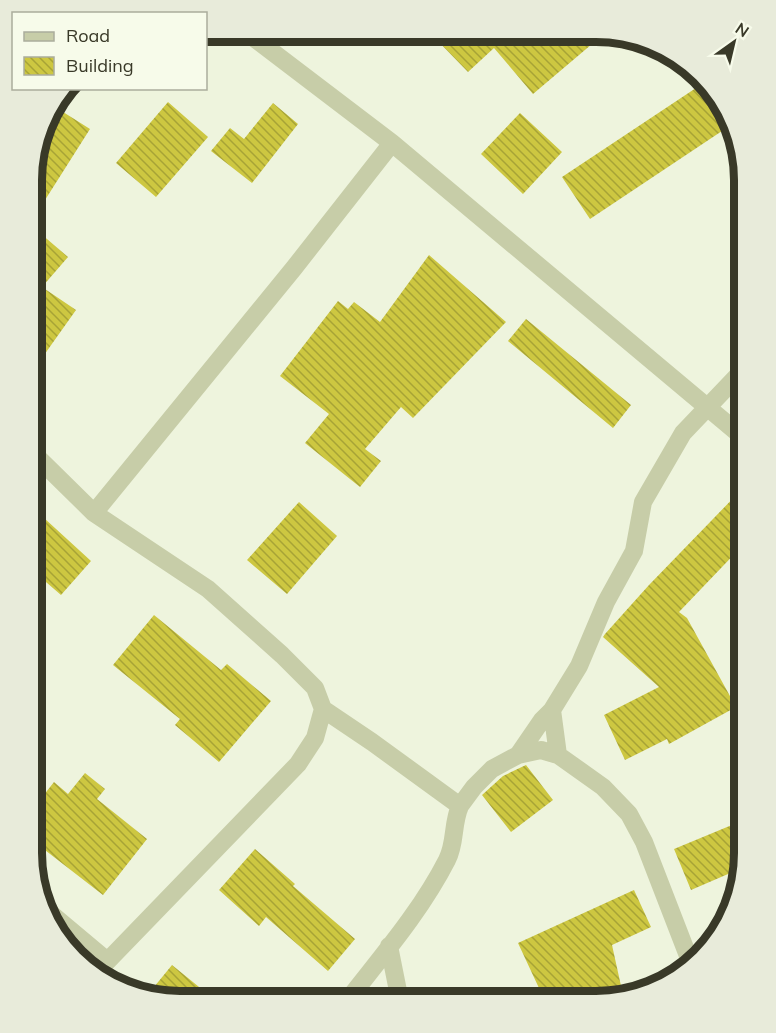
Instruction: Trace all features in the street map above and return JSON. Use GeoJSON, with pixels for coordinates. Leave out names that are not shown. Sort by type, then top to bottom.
{"type":"FeatureCollection","features":[{"type":"Feature","properties":{"kind":"street"},"geometry":{"type":"LineString","coordinates":[[259,42],[392,143],[734,429]]}},
{"type":"Feature","properties":{"kind":"street"},"geometry":{"type":"LineString","coordinates":[[94,513],[294,268],[392,143]]}},
{"type":"Feature","properties":{"kind":"street"},"geometry":{"type":"LineString","coordinates":[[518,755],[542,720],[552,710],[579,666],[606,603],[634,551],[643,502],[683,433],[734,379]]}},
{"type":"Feature","properties":{"kind":"street"},"geometry":{"type":"LineString","coordinates":[[42,462],[94,513],[208,589],[282,655],[315,688],[323,709],[460,806]]}},
{"type":"Feature","properties":{"kind":"street"},"geometry":{"type":"LineString","coordinates":[[102,966],[298,764],[315,738],[323,709]]}},
{"type":"Feature","properties":{"kind":"street"},"geometry":{"type":"LineString","coordinates":[[552,710],[558,756]]}},
{"type":"Feature","properties":{"kind":"street"},"geometry":{"type":"LineString","coordinates":[[355,991],[430,890],[454,843],[454,818],[474,787],[492,770],[518,755],[541,750],[558,756],[603,787],[628,814],[644,842],[688,956]]}},
{"type":"Feature","properties":{"kind":"street"},"geometry":{"type":"LineString","coordinates":[[67,932],[97,963]]}},
{"type":"Feature","properties":{"kind":"street"},"geometry":{"type":"LineString","coordinates":[[389,946],[398,991]]}},
{"type":"Feature","properties":{"kind":"building"},"geometry":{"type":"Polygon","coordinates":[[[439,42],[594,42],[533,94],[494,48],[468,72],[439,42]]]}},
{"type":"Feature","properties":{"kind":"building"},"geometry":{"type":"Polygon","coordinates":[[[698,87],[711,104],[724,130],[590,219],[562,177],[698,87]]]}},
{"type":"Feature","properties":{"kind":"building"},"geometry":{"type":"Polygon","coordinates":[[[168,102],[208,137],[156,197],[116,163],[168,102]]]}},
{"type":"Feature","properties":{"kind":"building"},"geometry":{"type":"Polygon","coordinates":[[[273,103],[298,124],[252,183],[211,151],[230,128],[244,139],[273,103]]]}},
{"type":"Feature","properties":{"kind":"building"},"geometry":{"type":"Polygon","coordinates":[[[61,111],[90,129],[42,205],[43,162],[53,127],[61,111]]]}},
{"type":"Feature","properties":{"kind":"building"},"geometry":{"type":"Polygon","coordinates":[[[520,113],[562,152],[523,194],[481,154],[520,113]]]}},
{"type":"Feature","properties":{"kind":"building"},"geometry":{"type":"Polygon","coordinates":[[[42,235],[68,257],[42,287],[42,235]]]}},
{"type":"Feature","properties":{"kind":"building"},"geometry":{"type":"Polygon","coordinates":[[[429,255],[506,322],[413,418],[401,407],[365,449],[381,461],[360,487],[305,443],[329,414],[280,376],[338,301],[348,309],[354,302],[380,322],[429,255]]]}},
{"type":"Feature","properties":{"kind":"building"},"geometry":{"type":"Polygon","coordinates":[[[42,287],[76,310],[42,358],[42,287]]]}},
{"type":"Feature","properties":{"kind":"building"},"geometry":{"type":"Polygon","coordinates":[[[526,319],[631,405],[613,428],[508,341],[526,319]]]}},
{"type":"Feature","properties":{"kind":"building"},"geometry":{"type":"Polygon","coordinates":[[[734,497],[734,554],[679,612],[687,618],[734,703],[734,708],[669,744],[667,739],[625,760],[604,715],[659,687],[603,637],[649,585],[734,497]]]}},
{"type":"Feature","properties":{"kind":"building"},"geometry":{"type":"Polygon","coordinates":[[[299,502],[337,536],[287,594],[247,560],[299,502]]]}},
{"type":"Feature","properties":{"kind":"building"},"geometry":{"type":"Polygon","coordinates":[[[42,516],[91,561],[61,595],[42,579],[42,516]]]}},
{"type":"Feature","properties":{"kind":"building"},"geometry":{"type":"Polygon","coordinates":[[[154,615],[221,670],[227,664],[271,701],[219,762],[175,725],[180,719],[113,665],[154,615]]]}},
{"type":"Feature","properties":{"kind":"building"},"geometry":{"type":"Polygon","coordinates":[[[526,765],[553,800],[511,832],[482,795],[503,776],[526,765]]]}},
{"type":"Feature","properties":{"kind":"building"},"geometry":{"type":"Polygon","coordinates":[[[85,773],[105,789],[97,799],[147,839],[103,895],[42,848],[42,797],[54,782],[68,794],[85,773]]]}},
{"type":"Feature","properties":{"kind":"building"},"geometry":{"type":"Polygon","coordinates":[[[734,824],[732,872],[691,890],[674,849],[734,824]]]}},
{"type":"Feature","properties":{"kind":"building"},"geometry":{"type":"Polygon","coordinates":[[[255,849],[295,884],[293,886],[355,939],[328,971],[266,917],[259,926],[219,890],[255,849]]]}},
{"type":"Feature","properties":{"kind":"building"},"geometry":{"type":"Polygon","coordinates":[[[634,890],[651,927],[612,945],[622,988],[614,990],[540,991],[518,943],[634,890]]]}},
{"type":"Feature","properties":{"kind":"building"},"geometry":{"type":"Polygon","coordinates":[[[172,965],[204,991],[162,990],[154,987],[172,965]]]}}]}
